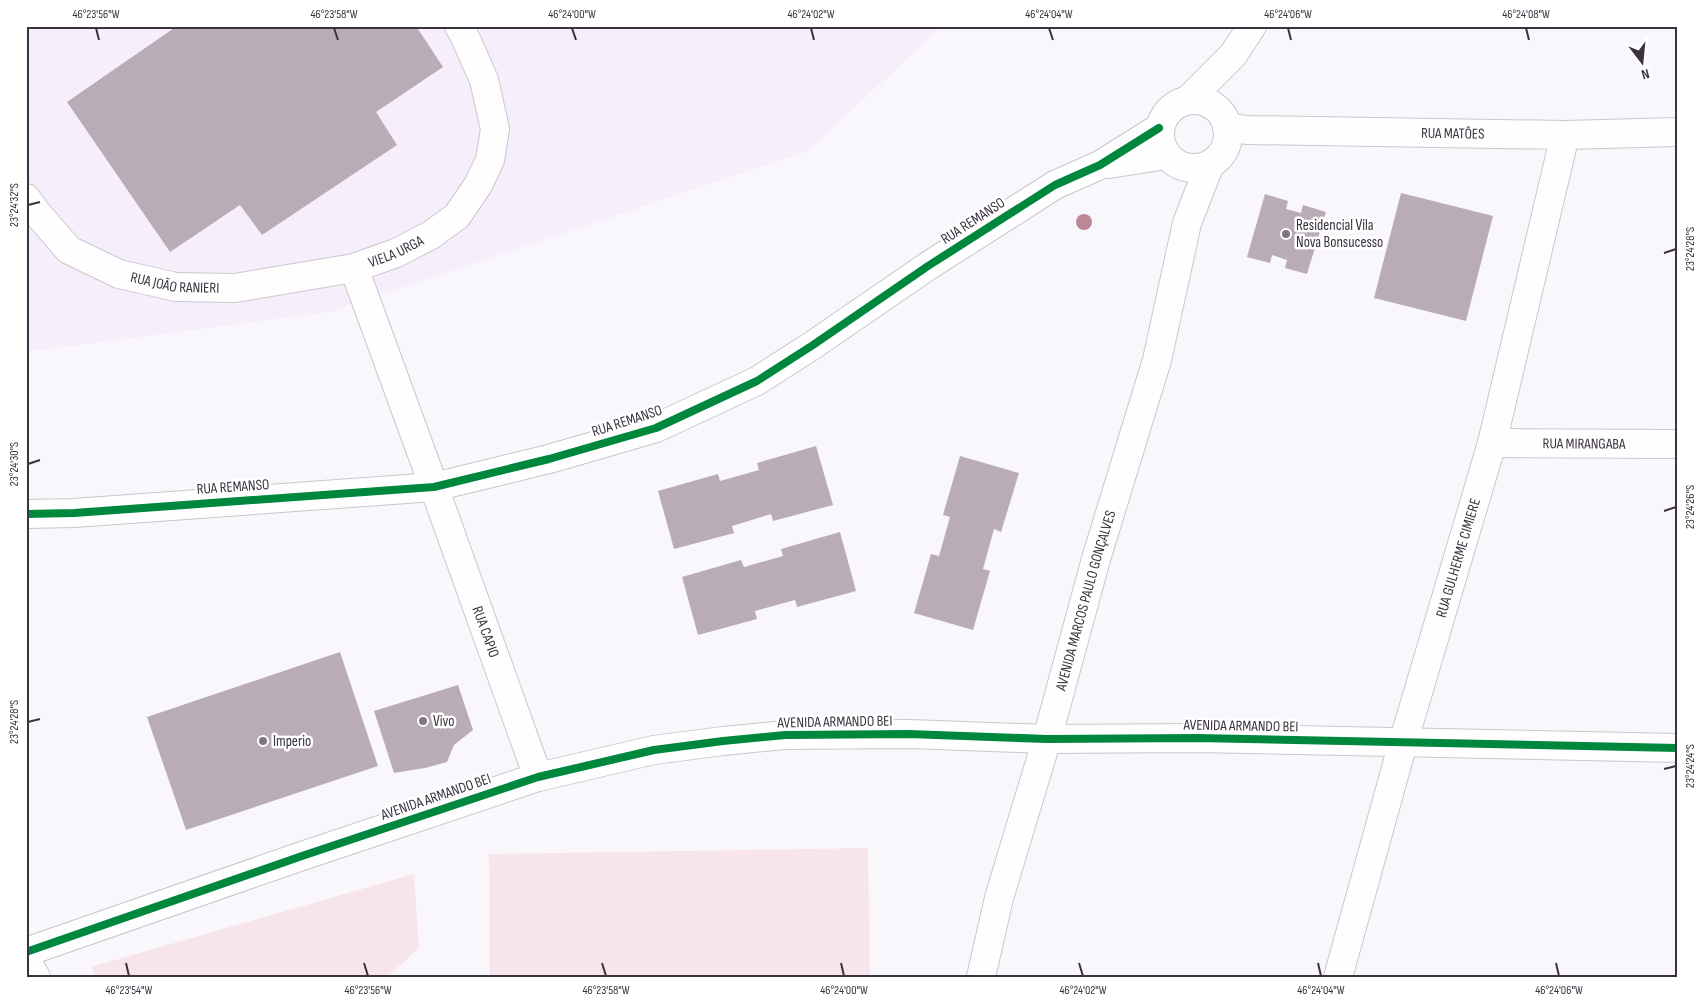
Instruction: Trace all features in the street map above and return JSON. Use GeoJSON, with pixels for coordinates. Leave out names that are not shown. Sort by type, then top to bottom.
{"type":"FeatureCollection","features":[{"type":"Feature","properties":{"kind":"street","name":"VIELA URGA"},"geometry":{"type":"LineString","coordinates":[[434,487],[354,268],[396,253],[431,235],[457,216],[478,186],[490,160],[495,129],[484,80],[459,26]]}},
{"type":"Feature","properties":{"kind":"street"},"geometry":{"type":"LineString","coordinates":[[1233,55],[1223,118],[1228,138],[1225,148],[1219,157],[1210,164],[1200,168],[1174,161],[1160,142],[1159,128],[1165,114],[1175,104],[1189,99],[1233,55],[1252,26]]}},
{"type":"Feature","properties":{"kind":"street"},"geometry":{"type":"LineString","coordinates":[[1189,99],[1209,103],[1223,118]]}},
{"type":"Feature","properties":{"kind":"street","name":"RUA MATÕES"},"geometry":{"type":"LineString","coordinates":[[1223,118],[1247,130],[1565,135],[1678,132]]}},
{"type":"Feature","properties":{"kind":"street","name":"RUA REMANSO"},"geometry":{"type":"LineString","coordinates":[[26,514],[84,512],[434,487],[549,459],[656,428],[757,381],[1055,184],[1100,165],[1159,128]]}},
{"type":"Feature","properties":{"kind":"street","name":"RUA GULHERME CIMIERE"},"geometry":{"type":"LineString","coordinates":[[1338,977],[1403,743],[1492,443],[1565,135]]}},
{"type":"Feature","properties":{"kind":"street","name":"RUA REMANSO"},"geometry":{"type":"LineString","coordinates":[[1100,165],[1174,161]]}},
{"type":"Feature","properties":{"kind":"street","name":"AVENIDA MARCOS PAULO GONÇALVES"},"geometry":{"type":"LineString","coordinates":[[1174,161],[1187,223]]}},
{"type":"Feature","properties":{"kind":"street","name":"AVENIDA MARCOS PAULO GONÇALVES"},"geometry":{"type":"LineString","coordinates":[[981,977],[999,898],[1047,739],[1096,559],[1157,360],[1187,223],[1210,164]]}},
{"type":"Feature","properties":{"kind":"street","name":"RUA JOÃO RANIERI"},"geometry":{"type":"LineString","coordinates":[[26,198],[68,250],[119,274],[176,287],[235,288],[354,268]]}},
{"type":"Feature","properties":{"kind":"street","name":"RUA MIRANGABA"},"geometry":{"type":"LineString","coordinates":[[1492,443],[1678,444]]}},
{"type":"Feature","properties":{"kind":"street","name":"RUA CAPIO"},"geometry":{"type":"LineString","coordinates":[[434,487],[538,777]]}},
{"type":"Feature","properties":{"kind":"street","name":"AVENIDA ARMANDO BEI"},"geometry":{"type":"LineString","coordinates":[[26,952],[302,856],[538,777],[654,750],[785,735],[910,734],[1047,739],[1197,738],[1678,748]]}},
{"type":"Feature","properties":{"kind":"street"},"geometry":{"type":"LineString","coordinates":[[26,960],[36,977]]}},
{"type":"Feature","properties":{"kind":"shaded area"},"geometry":{"type":"Polygon","coordinates":[[[26,26],[942,26],[808,151],[330,312],[26,352],[26,26]]]}},
{"type":"Feature","properties":{"kind":"shaded area"},"geometry":{"type":"Polygon","coordinates":[[[868,848],[870,977],[490,977],[489,854],[868,848]]]}},
{"type":"Feature","properties":{"kind":"shaded area"},"geometry":{"type":"Polygon","coordinates":[[[414,874],[419,948],[387,977],[96,977],[91,967],[414,874]]]}},
{"type":"Feature","properties":{"kind":"building"},"geometry":{"type":"Polygon","coordinates":[[[177,26],[416,26],[443,67],[376,112],[397,145],[262,235],[240,205],[170,252],[67,102],[177,26]]]}},
{"type":"Feature","properties":{"kind":"building"},"geometry":{"type":"Polygon","coordinates":[[[1401,193],[1493,216],[1466,321],[1374,298],[1401,193]]]}},
{"type":"Feature","properties":{"kind":"building","name":"Residencial Vila Nova Bonsucesso"},"geometry":{"type":"Polygon","coordinates":[[[1265,194],[1288,201],[1286,209],[1301,213],[1303,205],[1326,212],[1307,274],[1285,268],[1287,260],[1272,255],[1270,263],[1247,257],[1265,194]]]}},
{"type":"Feature","properties":{"kind":"building"},"geometry":{"type":"Polygon","coordinates":[[[816,446],[833,505],[773,521],[771,514],[732,526],[734,533],[674,549],[658,491],[718,474],[720,481],[759,470],[757,463],[816,446]]]}},
{"type":"Feature","properties":{"kind":"building"},"geometry":{"type":"Polygon","coordinates":[[[960,456],[1019,473],[1001,532],[994,529],[983,569],[990,571],[973,630],[914,613],[931,554],[939,556],[950,517],[943,515],[960,456]]]}},
{"type":"Feature","properties":{"kind":"building"},"geometry":{"type":"Polygon","coordinates":[[[840,532],[856,591],[797,607],[795,600],[755,611],[757,619],[698,635],[682,577],[741,560],[744,567],[783,556],[781,549],[840,532]]]}},
{"type":"Feature","properties":{"kind":"building","name":"Imperio"},"geometry":{"type":"Polygon","coordinates":[[[340,652],[378,766],[186,830],[147,717],[340,652]]]}},
{"type":"Feature","properties":{"kind":"building","name":"Vivo"},"geometry":{"type":"Polygon","coordinates":[[[458,685],[473,730],[454,745],[447,762],[394,773],[374,711],[458,685]]]}},
{"type":"Feature","properties":{"kind":"cycle path"},"geometry":{"type":"LineString","coordinates":[[26,514],[74,513],[434,487],[549,459],[656,428],[757,381],[928,266],[1055,185],[1100,165],[1159,128]]}},
{"type":"Feature","properties":{"kind":"cycle path"},"geometry":{"type":"LineString","coordinates":[[26,952],[302,856],[538,777],[654,750],[723,741],[785,735],[909,734],[1047,739],[1197,738],[1678,748]]}},
{"type":"Feature","properties":{"kind":"place","name":"Residencial Vila Nova Bonsucesso"},"geometry":{"type":"Point","coordinates":[1286,234]}},
{"type":"Feature","properties":{"kind":"place","name":"Vivo"},"geometry":{"type":"Point","coordinates":[423,721]}},
{"type":"Feature","properties":{"kind":"place","name":"Imperio"},"geometry":{"type":"Point","coordinates":[263,741]}}]}
